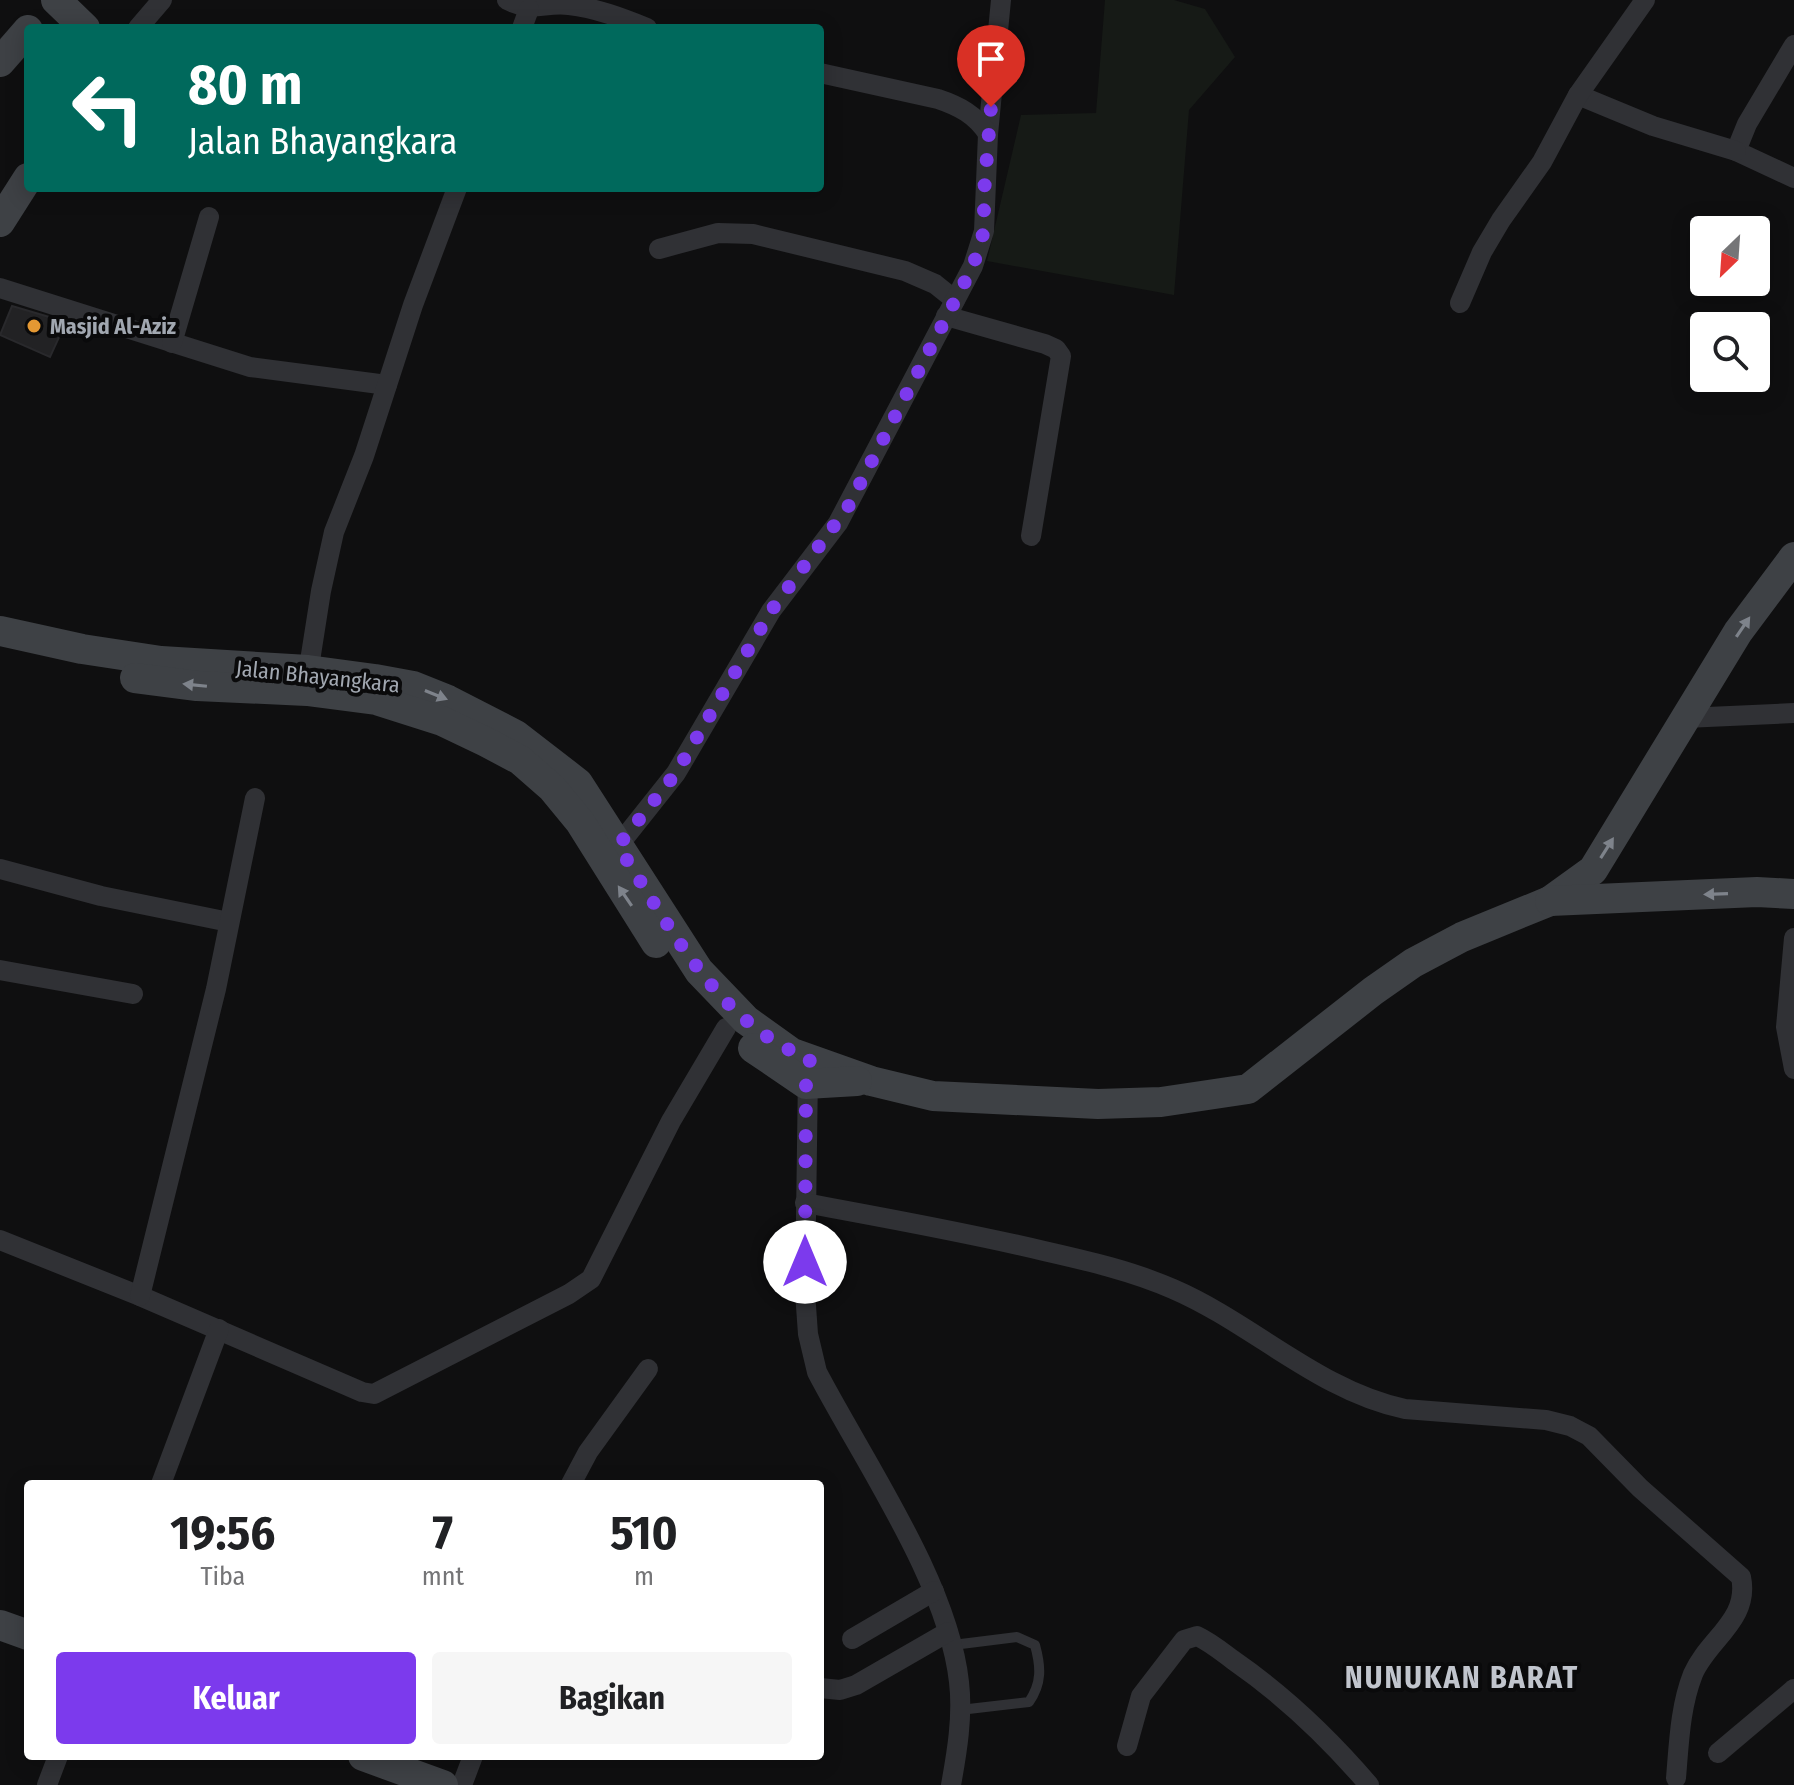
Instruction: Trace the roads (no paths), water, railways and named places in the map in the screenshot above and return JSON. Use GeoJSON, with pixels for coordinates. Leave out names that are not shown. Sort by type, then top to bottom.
{"type":"FeatureCollection","features":[{"type":"Feature","properties":{"kind":"main road"},"geometry":{"type":"LineString","coordinates":[[33,24],[55,0],[81,24]]}},
{"type":"Feature","properties":{"kind":"main road"},"geometry":{"type":"LineString","coordinates":[[0,62],[24,35]]}},
{"type":"Feature","properties":{"kind":"main road"},"geometry":{"type":"LineString","coordinates":[[0,222],[24,184]]}},
{"type":"Feature","properties":{"kind":"main road"},"geometry":{"type":"LineString","coordinates":[[1550,901],[1593,870],[1738,632],[1794,557]]}},
{"type":"Feature","properties":{"kind":"main road","name":"Jalan Bhayangkara"},"geometry":{"type":"LineString","coordinates":[[0,631],[82,649],[308,681],[413,686],[493,722],[551,759],[578,783],[699,971],[746,1020],[808,1072]]}},
{"type":"Feature","properties":{"kind":"main road","name":"Jalan Bhayangkara"},"geometry":{"type":"LineString","coordinates":[[0,649],[132,677],[197,686],[308,681],[408,708],[442,721],[520,760],[552,788],[580,822],[603,864],[681,981],[726,1028],[784,1072],[808,1072],[871,1081],[933,1096],[1098,1104],[1161,1102],[1248,1089],[1413,963],[1462,937],[1550,901]]}},
{"type":"Feature","properties":{"kind":"main road"},"geometry":{"type":"LineString","coordinates":[[1550,901],[1757,892],[1794,894]]}},
{"type":"Feature","properties":{"kind":"main road"},"geometry":{"type":"LineString","coordinates":[[0,1625],[24,1634]]}},
{"type":"Feature","properties":{"kind":"main road"},"geometry":{"type":"LineString","coordinates":[[374,1760],[443,1785]]}},
{"type":"Feature","properties":{"kind":"street"},"geometry":{"type":"LineString","coordinates":[[141,24],[162,0]]}},
{"type":"Feature","properties":{"kind":"street"},"geometry":{"type":"LineString","coordinates":[[507,0],[525,18],[566,2],[637,24]]}},
{"type":"Feature","properties":{"kind":"street"},"geometry":{"type":"LineString","coordinates":[[618,846],[676,773],[771,611],[843,515],[973,266],[984,231],[988,134],[1001,0]]}},
{"type":"Feature","properties":{"kind":"street"},"geometry":{"type":"LineString","coordinates":[[1460,303],[1482,252],[1542,162],[1578,95],[1645,0]]}},
{"type":"Feature","properties":{"kind":"street"},"geometry":{"type":"LineString","coordinates":[[1736,151],[1747,124],[1794,45]]}},
{"type":"Feature","properties":{"kind":"street"},"geometry":{"type":"LineString","coordinates":[[824,74],[938,99],[973,116],[988,134]]}},
{"type":"Feature","properties":{"kind":"street"},"geometry":{"type":"LineString","coordinates":[[1578,95],[1653,126],[1736,151],[1794,178]]}},
{"type":"Feature","properties":{"kind":"street"},"geometry":{"type":"LineString","coordinates":[[308,681],[321,591],[334,532],[455,192]]}},
{"type":"Feature","properties":{"kind":"street"},"geometry":{"type":"LineString","coordinates":[[172,343],[209,217]]}},
{"type":"Feature","properties":{"kind":"street"},"geometry":{"type":"LineString","coordinates":[[659,249],[718,233],[753,234],[905,271],[935,284],[950,308],[1056,349],[1061,356],[1031,536]]}},
{"type":"Feature","properties":{"kind":"street"},"geometry":{"type":"LineString","coordinates":[[0,288],[278,373],[387,385]]}},
{"type":"Feature","properties":{"kind":"street"},"geometry":{"type":"LineString","coordinates":[[1685,718],[1794,713]]}},
{"type":"Feature","properties":{"kind":"street"},"geometry":{"type":"LineString","coordinates":[[140,1296],[216,989],[255,798]]}},
{"type":"Feature","properties":{"kind":"street"},"geometry":{"type":"LineString","coordinates":[[0,869],[101,896],[229,922]]}},
{"type":"Feature","properties":{"kind":"street"},"geometry":{"type":"LineString","coordinates":[[1794,938],[1786,1027],[1794,1069]]}},
{"type":"Feature","properties":{"kind":"street"},"geometry":{"type":"LineString","coordinates":[[0,970],[133,994]]}},
{"type":"Feature","properties":{"kind":"street"},"geometry":{"type":"LineString","coordinates":[[0,1240],[219,1329],[362,1392],[374,1394],[582,1287],[598,1267],[671,1121],[726,1028]]}},
{"type":"Feature","properties":{"kind":"street"},"geometry":{"type":"LineString","coordinates":[[808,1072],[805,1203],[807,1320],[817,1372],[934,1591],[950,1639],[960,1710],[951,1785]]}},
{"type":"Feature","properties":{"kind":"street"},"geometry":{"type":"LineString","coordinates":[[805,1203],[970,1234],[1141,1276],[1176,1290],[1348,1388],[1382,1404],[1405,1409],[1546,1420],[1589,1436],[1640,1488],[1741,1577],[1744,1590],[1738,1610],[1728,1630],[1694,1671],[1686,1695],[1676,1778]]}},
{"type":"Feature","properties":{"kind":"street"},"geometry":{"type":"LineString","coordinates":[[162,1480],[219,1329]]}},
{"type":"Feature","properties":{"kind":"street"},"geometry":{"type":"LineString","coordinates":[[573,1480],[588,1452],[648,1369]]}},
{"type":"Feature","properties":{"kind":"street"},"geometry":{"type":"LineString","coordinates":[[852,1639],[934,1591]]}},
{"type":"Feature","properties":{"kind":"street"},"geometry":{"type":"LineString","coordinates":[[1127,1746],[1141,1696],[1184,1640],[1197,1636],[1299,1710],[1369,1785]]}},
{"type":"Feature","properties":{"kind":"street"},"geometry":{"type":"LineString","coordinates":[[824,1688],[840,1690],[856,1685],[950,1639]]}},
{"type":"Feature","properties":{"kind":"street"},"geometry":{"type":"LineString","coordinates":[[1718,1753],[1794,1689]]}},
{"type":"Feature","properties":{"kind":"street"},"geometry":{"type":"LineString","coordinates":[[47,1785],[56,1760]]}},
{"type":"Feature","properties":{"kind":"street"},"geometry":{"type":"LineString","coordinates":[[462,1785],[471,1760]]}},
{"type":"Feature","properties":{"kind":"lane"},"geometry":{"type":"LineString","coordinates":[[950,1639],[1017,1637],[1035,1645],[1041,1666],[1037,1690],[1029,1702],[960,1710]]}},
{"type":"Feature","properties":{"kind":"place","name":"Masjid Al-Aziz"},"geometry":{"type":"Point","coordinates":[34,326]}},
{"type":"Feature","properties":{"kind":"district","name":"NUNUKAN BARAT"},"geometry":{"type":"Point","coordinates":[1462,1678]}}]}
